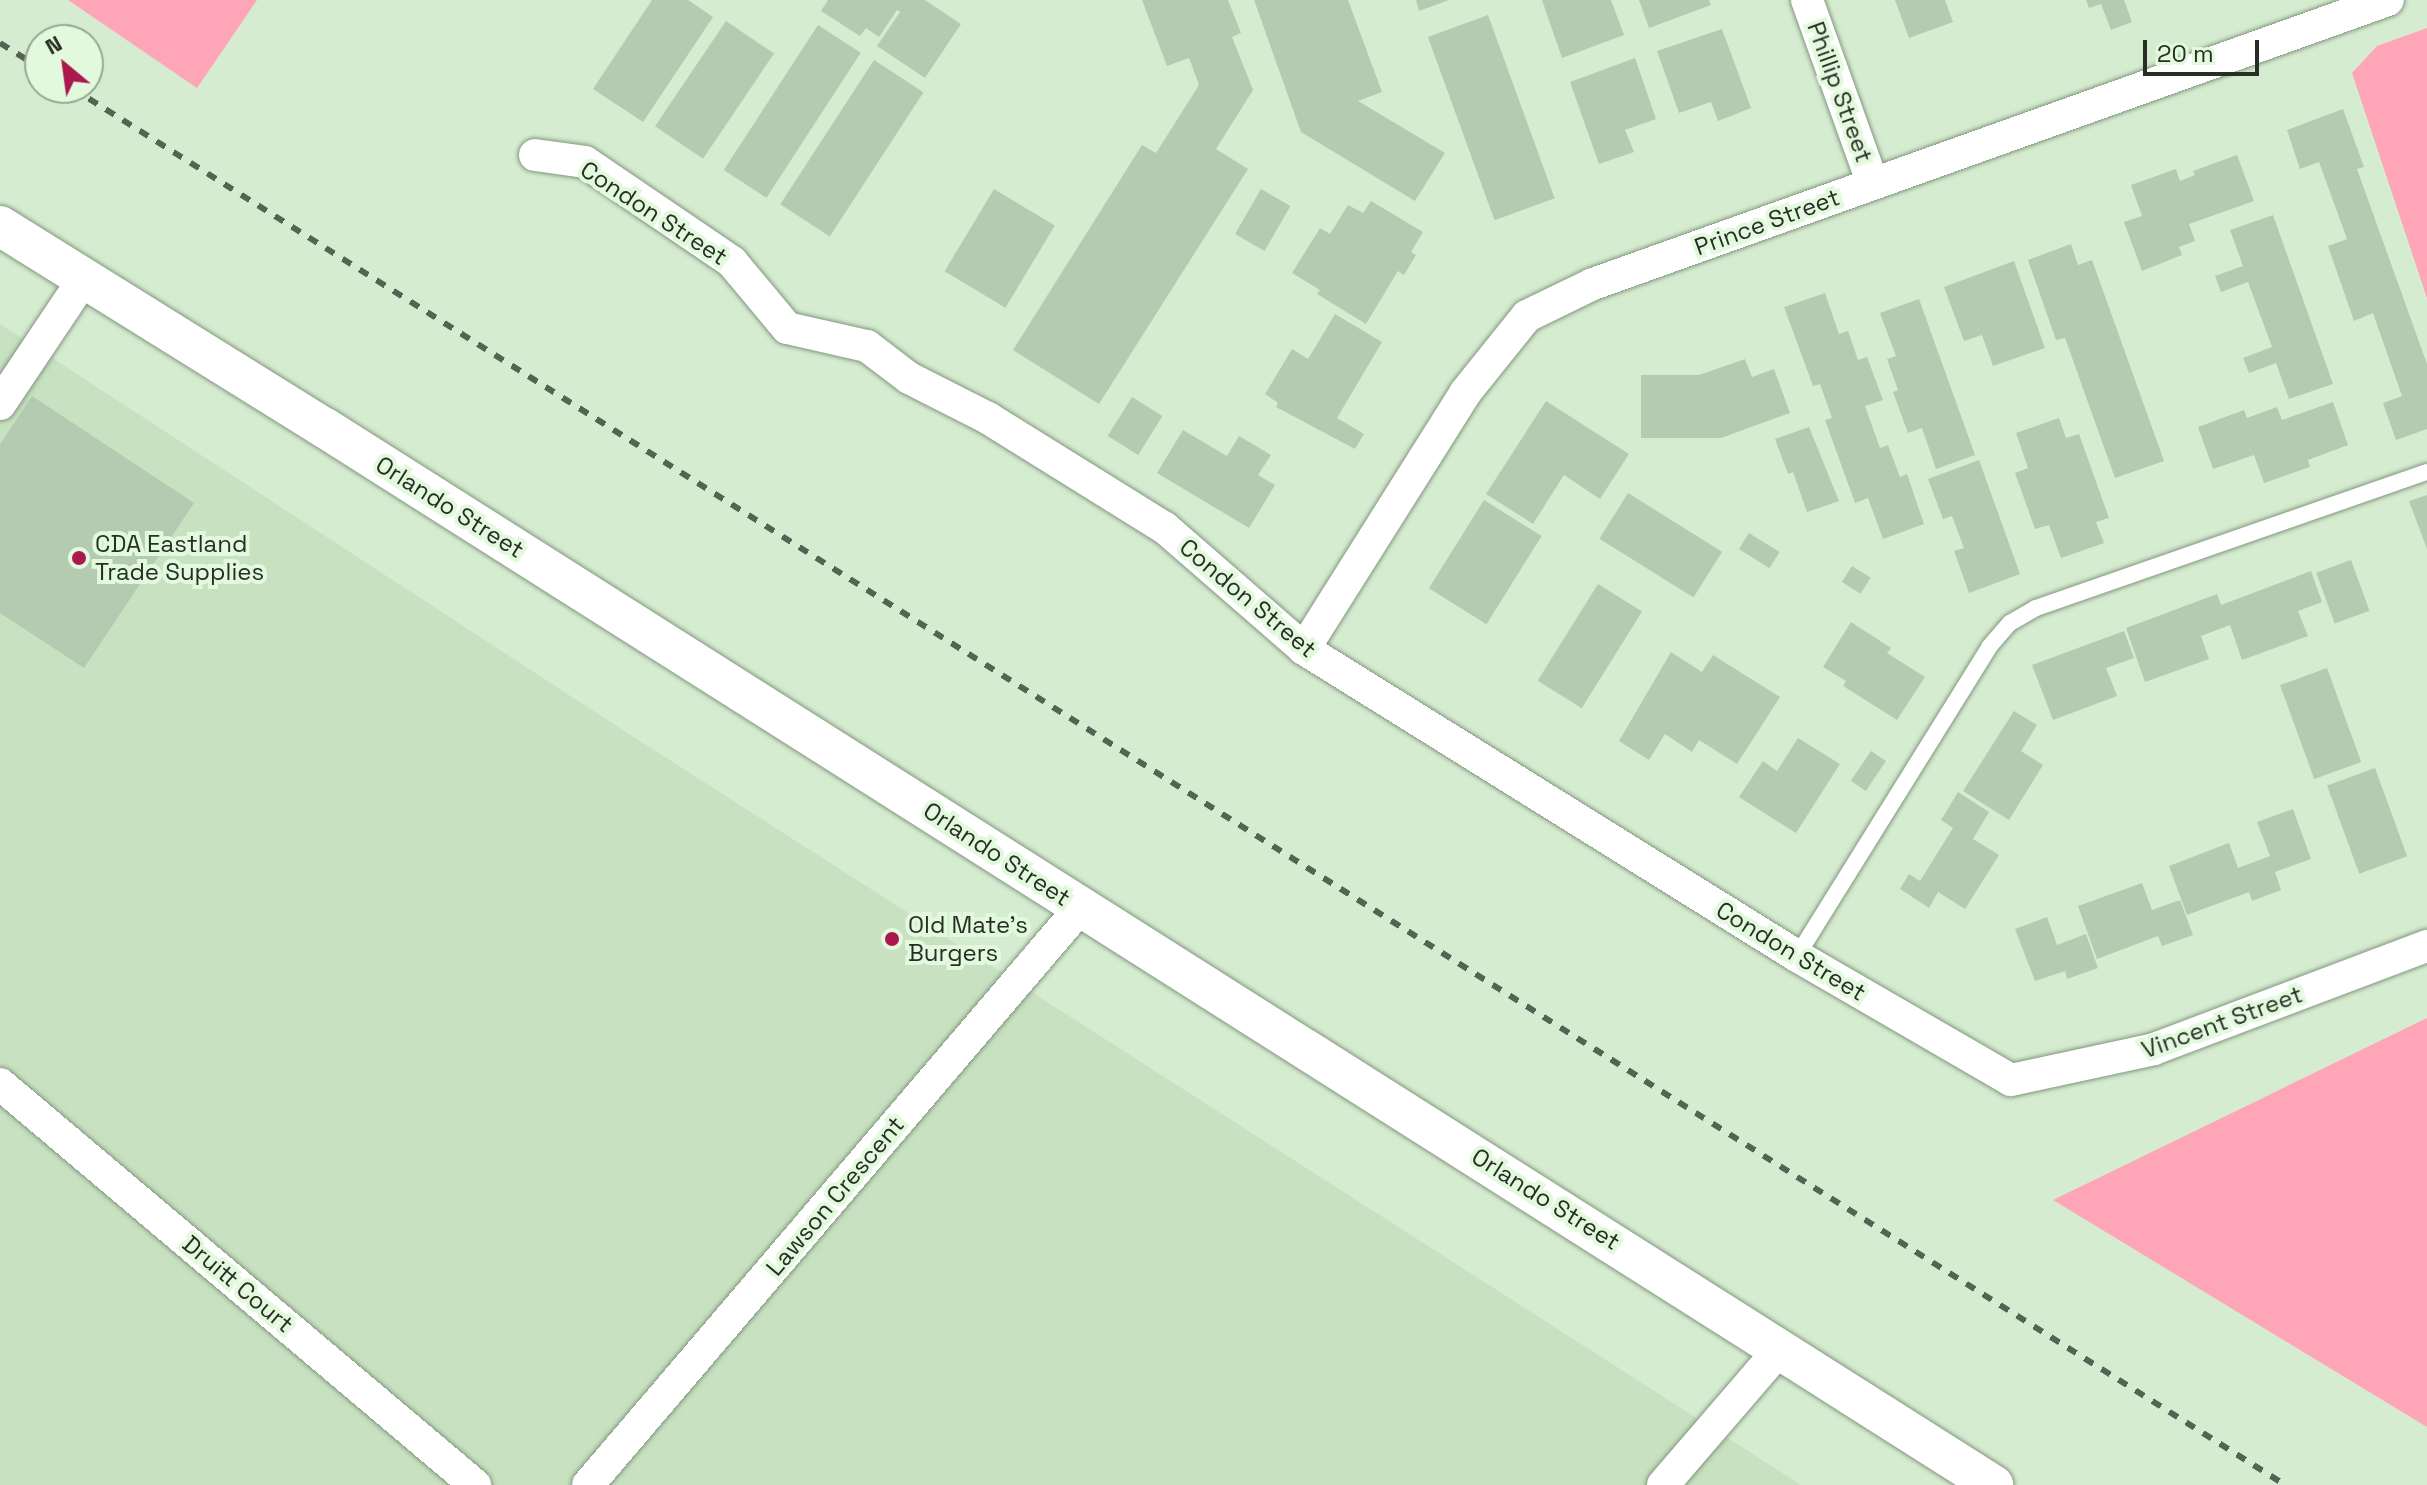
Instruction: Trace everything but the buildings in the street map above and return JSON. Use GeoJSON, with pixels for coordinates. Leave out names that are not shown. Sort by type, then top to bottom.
{"type":"FeatureCollection","features":[{"type":"Feature","properties":{"kind":"street","name":"Phillip Street"},"geometry":{"type":"LineString","coordinates":[[1807,0],[1873,184]]}},
{"type":"Feature","properties":{"kind":"street","name":"Prince Street"},"geometry":{"type":"LineString","coordinates":[[1304,649],[1465,393],[1527,316],[1593,284],[2388,0]]}},
{"type":"Feature","properties":{"kind":"street","name":"Condon Street"},"geometry":{"type":"LineString","coordinates":[[535,155],[585,162],[732,262],[787,328],[867,346],[909,378],[988,418],[1165,528],[1304,649],[1797,956],[2011,1080]]}},
{"type":"Feature","properties":{"kind":"street","name":"Orlando Street"},"geometry":{"type":"LineString","coordinates":[[0,226],[1781,1348],[1993,1485]]}},
{"type":"Feature","properties":{"kind":"street"},"geometry":{"type":"LineString","coordinates":[[0,404],[85,277]]}},
{"type":"Feature","properties":{"kind":"street","name":"Lawson Crescent"},"geometry":{"type":"LineString","coordinates":[[588,1485],[1081,907]]}},
{"type":"Feature","properties":{"kind":"street","name":"Vincent Street"},"geometry":{"type":"LineString","coordinates":[[2011,1080],[2154,1049],[2427,946]]}},
{"type":"Feature","properties":{"kind":"street","name":"Druitt Court"},"geometry":{"type":"LineString","coordinates":[[0,1084],[475,1485]]}},
{"type":"Feature","properties":{"kind":"street"},"geometry":{"type":"LineString","coordinates":[[1663,1485],[1781,1348]]}},
{"type":"Feature","properties":{"kind":"lane"},"geometry":{"type":"LineString","coordinates":[[1797,956],[1989,647],[2010,623],[2036,608],[2427,472]]}},
{"type":"Feature","properties":{"kind":"shaded area"},"geometry":{"type":"Polygon","coordinates":[[[68,0],[257,0],[197,88],[68,0]]]}},
{"type":"Feature","properties":{"kind":"shaded area"},"geometry":{"type":"Polygon","coordinates":[[[2427,28],[2427,298],[2352,73],[2377,46],[2427,28]]]}},
{"type":"Feature","properties":{"kind":"shaded area"},"geometry":{"type":"Polygon","coordinates":[[[0,324],[629,734],[1801,1485],[0,1485],[0,324]]]}},
{"type":"Feature","properties":{"kind":"shaded area"},"geometry":{"type":"Polygon","coordinates":[[[2427,1018],[2427,1427],[2053,1200],[2427,1018]]]}},
{"type":"Feature","properties":{"kind":"railway"},"geometry":{"type":"LineString","coordinates":[[0,43],[24,58]]}},
{"type":"Feature","properties":{"kind":"railway"},"geometry":{"type":"LineString","coordinates":[[97,104],[2285,1485]]}},
{"type":"Feature","properties":{"kind":"place","name":"CDA Eastland Trade Supplies"},"geometry":{"type":"Point","coordinates":[79,558]}},
{"type":"Feature","properties":{"kind":"place","name":"Old Mate's Burgers"},"geometry":{"type":"Point","coordinates":[892,939]}}]}
